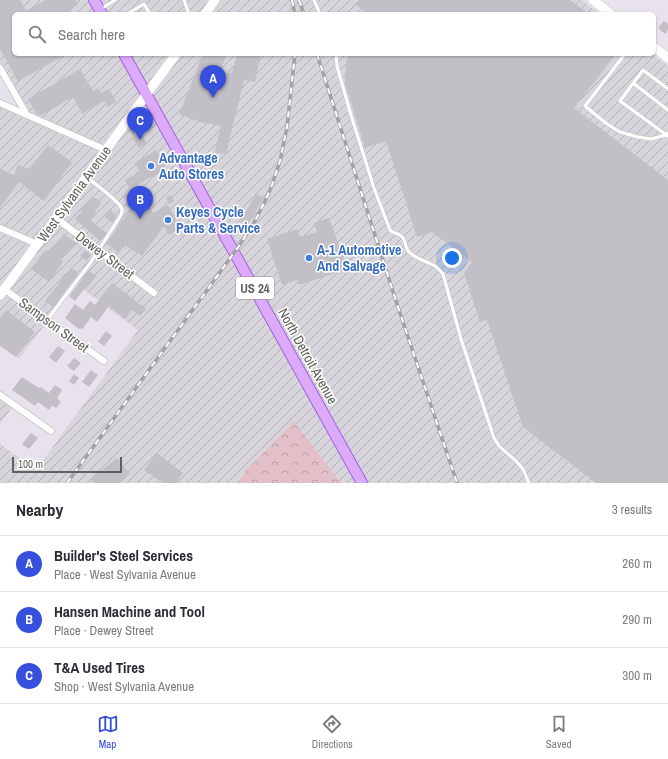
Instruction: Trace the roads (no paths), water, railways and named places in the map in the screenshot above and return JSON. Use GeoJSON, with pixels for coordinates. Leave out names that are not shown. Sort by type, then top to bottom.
{"type":"FeatureCollection","features":[{"type":"Feature","properties":{"kind":"main road"},"geometry":{"type":"LineString","coordinates":[[94,0],[100,12]]}},
{"type":"Feature","properties":{"kind":"main road"},"geometry":{"type":"LineString","coordinates":[[206,12],[215,0]]}},
{"type":"Feature","properties":{"kind":"main road"},"geometry":{"type":"LineString","coordinates":[[598,2],[609,12]]}},
{"type":"Feature","properties":{"kind":"main road"},"geometry":{"type":"LineString","coordinates":[[656,49],[668,58]]}},
{"type":"Feature","properties":{"kind":"main road","name":"North Detroit Avenue"},"geometry":{"type":"LineString","coordinates":[[125,56],[362,483]]}},
{"type":"Feature","properties":{"kind":"main road","name":"West Sylvania Avenue"},"geometry":{"type":"LineString","coordinates":[[2,292],[175,56]]}},
{"type":"Feature","properties":{"kind":"street"},"geometry":{"type":"LineString","coordinates":[[0,68],[27,115]]}},
{"type":"Feature","properties":{"kind":"street"},"geometry":{"type":"LineString","coordinates":[[0,103],[106,150]]}},
{"type":"Feature","properties":{"kind":"street","name":"Dewey Street"},"geometry":{"type":"LineString","coordinates":[[56,218],[154,293]]}},
{"type":"Feature","properties":{"kind":"street"},"geometry":{"type":"LineString","coordinates":[[0,228],[37,244]]}},
{"type":"Feature","properties":{"kind":"street","name":"Sampson Street"},"geometry":{"type":"LineString","coordinates":[[2,292],[47,320],[104,361]]}},
{"type":"Feature","properties":{"kind":"street"},"geometry":{"type":"LineString","coordinates":[[0,395],[51,432]]}},
{"type":"Feature","properties":{"kind":"lane"},"geometry":{"type":"LineString","coordinates":[[100,12],[115,0]]}},
{"type":"Feature","properties":{"kind":"lane"},"geometry":{"type":"LineString","coordinates":[[184,0],[188,12]]}},
{"type":"Feature","properties":{"kind":"lane"},"geometry":{"type":"LineString","coordinates":[[314,0],[319,12]]}},
{"type":"Feature","properties":{"kind":"lane"},"geometry":{"type":"LineString","coordinates":[[130,12],[144,4],[149,12]]}},
{"type":"Feature","properties":{"kind":"lane"},"geometry":{"type":"LineString","coordinates":[[336,56],[337,66],[351,115],[374,188],[390,230],[404,238],[408,251],[420,259],[433,264],[443,274],[461,339],[494,438],[499,446],[523,469],[529,483]]}},
{"type":"Feature","properties":{"kind":"lane"},"geometry":{"type":"LineString","coordinates":[[623,56],[585,106],[607,124],[620,132],[651,139],[667,135]]}},
{"type":"Feature","properties":{"kind":"lane"},"geometry":{"type":"LineString","coordinates":[[667,135],[620,101],[643,70],[668,89]]}},
{"type":"Feature","properties":{"kind":"lane"},"geometry":{"type":"LineString","coordinates":[[633,83],[668,110]]}},
{"type":"Feature","properties":{"kind":"lane"},"geometry":{"type":"LineString","coordinates":[[47,320],[91,262],[116,224],[122,212],[119,204],[109,194],[86,176]]}},
{"type":"Feature","properties":{"kind":"railway"},"geometry":{"type":"LineString","coordinates":[[292,0],[295,12]]}},
{"type":"Feature","properties":{"kind":"railway"},"geometry":{"type":"LineString","coordinates":[[299,0],[303,12]]}},
{"type":"Feature","properties":{"kind":"railway"},"geometry":{"type":"LineString","coordinates":[[67,483],[239,246],[255,221],[271,188],[280,161],[287,127],[295,56]]}},
{"type":"Feature","properties":{"kind":"railway"},"geometry":{"type":"LineString","coordinates":[[318,56],[397,304],[457,483]]}},
{"type":"Feature","properties":{"kind":"place","name":"Builder's Steel Services"},"geometry":{"type":"Point","coordinates":[213,98]}},
{"type":"Feature","properties":{"kind":"place","name":"T&A Used Tires"},"geometry":{"type":"Point","coordinates":[140,140]}},
{"type":"Feature","properties":{"kind":"place","name":"Advantage Auto Stores"},"geometry":{"type":"Point","coordinates":[151,166]}},
{"type":"Feature","properties":{"kind":"place","name":"Hansen Machine and Tool"},"geometry":{"type":"Point","coordinates":[140,219]}},
{"type":"Feature","properties":{"kind":"place","name":"Keyes Cycle Parts & Service"},"geometry":{"type":"Point","coordinates":[168,220]}},
{"type":"Feature","properties":{"kind":"place","name":"A-1 Automotive And Salvage"},"geometry":{"type":"Point","coordinates":[309,258]}}]}
